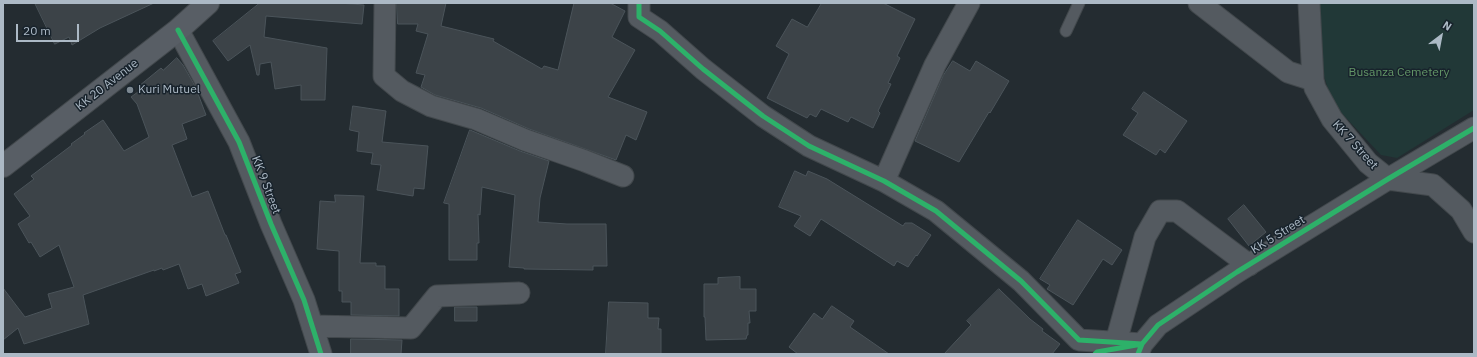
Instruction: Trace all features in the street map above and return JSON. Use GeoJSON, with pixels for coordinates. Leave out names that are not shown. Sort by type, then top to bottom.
{"type":"FeatureCollection","features":[{"type":"Feature","properties":{"kind":"main road","name":"KK 20 Avenue"},"geometry":{"type":"LineString","coordinates":[[3,166],[178,30],[208,3]]}},
{"type":"Feature","properties":{"kind":"street"},"geometry":{"type":"LineString","coordinates":[[385,3],[384,76],[402,91],[431,106],[476,119],[525,140],[623,176]]}},
{"type":"Feature","properties":{"kind":"street"},"geometry":{"type":"LineString","coordinates":[[639,3],[639,17],[660,31],[703,69],[763,116],[809,146],[884,181],[936,211],[1021,282],[1080,340],[1116,342],[1140,349]]}},
{"type":"Feature","properties":{"kind":"street"},"geometry":{"type":"LineString","coordinates":[[884,181],[935,65],[969,3]]}},
{"type":"Feature","properties":{"kind":"street"},"geometry":{"type":"LineString","coordinates":[[1199,3],[1288,72],[1313,80]]}},
{"type":"Feature","properties":{"kind":"street","name":"KK 7 Street"},"geometry":{"type":"LineString","coordinates":[[1309,3],[1313,80],[1315,88],[1332,119],[1368,163],[1388,179],[1433,185],[1461,210],[1474,232]]}},
{"type":"Feature","properties":{"kind":"street","name":"KK 9 Street"},"geometry":{"type":"LineString","coordinates":[[178,30],[239,142],[271,224],[304,300],[321,354]]}},
{"type":"Feature","properties":{"kind":"street","name":"KK 5 Street"},"geometry":{"type":"LineString","coordinates":[[1140,349],[1158,325],[1249,265],[1474,128]]}},
{"type":"Feature","properties":{"kind":"street"},"geometry":{"type":"LineString","coordinates":[[1116,342],[1144,237],[1160,211],[1177,211],[1249,265]]}},
{"type":"Feature","properties":{"kind":"street"},"geometry":{"type":"LineString","coordinates":[[312,326],[411,328],[437,296],[519,293]]}},
{"type":"Feature","properties":{"kind":"street"},"geometry":{"type":"LineString","coordinates":[[1095,354],[1097,352],[1140,349]]}},
{"type":"Feature","properties":{"kind":"lane"},"geometry":{"type":"LineString","coordinates":[[1066,31],[1079,3]]}},
{"type":"Feature","properties":{"kind":"green space","name":"Busanza Cemetery"},"geometry":{"type":"Polygon","coordinates":[[[1319,3],[1474,3],[1474,110],[1397,158],[1381,155],[1333,104],[1321,67],[1319,3]]]}},
{"type":"Feature","properties":{"kind":"building"},"geometry":{"type":"Polygon","coordinates":[[[35,3],[154,3],[100,28],[72,45],[69,37],[55,44],[35,3]]]}},
{"type":"Feature","properties":{"kind":"building"},"geometry":{"type":"Polygon","coordinates":[[[260,3],[339,3],[364,5],[362,24],[266,16],[264,37],[327,48],[325,100],[301,100],[301,85],[275,89],[271,62],[260,64],[259,75],[257,75],[250,45],[228,61],[213,41],[260,3]]]}},
{"type":"Feature","properties":{"kind":"building"},"geometry":{"type":"Polygon","coordinates":[[[397,3],[446,3],[441,26],[494,39],[493,41],[542,69],[544,66],[558,70],[574,3],[610,3],[625,11],[612,37],[635,50],[608,97],[647,112],[636,140],[626,135],[616,160],[529,129],[481,108],[435,95],[421,87],[425,75],[416,73],[428,34],[416,31],[418,24],[398,24],[397,3]]]}},
{"type":"Feature","properties":{"kind":"building"},"geometry":{"type":"Polygon","coordinates":[[[822,3],[883,3],[915,19],[897,56],[900,58],[888,83],[891,84],[878,111],[880,113],[873,128],[851,117],[848,122],[821,109],[816,117],[810,114],[807,118],[767,98],[789,54],[776,46],[792,19],[807,27],[822,3]]]}},
{"type":"Feature","properties":{"kind":"building"},"geometry":{"type":"Polygon","coordinates":[[[177,58],[183,65],[195,86],[206,115],[182,124],[187,139],[172,145],[192,197],[208,191],[241,272],[235,274],[239,283],[206,296],[202,284],[188,289],[179,264],[163,270],[162,268],[83,295],[89,324],[24,344],[18,328],[3,340],[3,288],[25,317],[52,308],[48,294],[74,287],[59,245],[40,257],[31,242],[29,243],[18,224],[30,216],[14,194],[34,179],[31,176],[72,145],[71,144],[85,134],[84,133],[103,120],[124,151],[149,137],[137,104],[131,97],[142,89],[139,86],[161,68],[163,70],[177,58]]]}},
{"type":"Feature","properties":{"kind":"building"},"geometry":{"type":"Polygon","coordinates":[[[953,61],[970,71],[976,61],[1009,81],[959,162],[915,141],[943,76],[953,61]]]}},
{"type":"Feature","properties":{"kind":"building"},"geometry":{"type":"Polygon","coordinates":[[[1144,92],[1187,121],[1165,153],[1160,149],[1156,155],[1123,135],[1138,113],[1132,109],[1144,92]]]}},
{"type":"Feature","properties":{"kind":"building"},"geometry":{"type":"Polygon","coordinates":[[[353,106],[386,111],[382,142],[428,146],[424,189],[414,188],[413,196],[377,190],[381,165],[371,164],[373,153],[357,151],[359,132],[350,130],[353,106]]]}},
{"type":"Feature","properties":{"kind":"building"},"geometry":{"type":"Polygon","coordinates":[[[470,130],[520,151],[549,161],[540,198],[538,222],[606,224],[607,266],[593,266],[593,270],[524,269],[509,267],[515,195],[482,187],[480,215],[478,214],[479,243],[477,243],[477,260],[449,260],[449,204],[444,203],[470,130]]]}},
{"type":"Feature","properties":{"kind":"building"},"geometry":{"type":"Polygon","coordinates":[[[795,171],[806,176],[808,171],[827,179],[903,226],[905,223],[912,223],[931,235],[908,267],[897,261],[894,266],[821,219],[810,236],[794,226],[801,216],[779,207],[795,171]]]}},
{"type":"Feature","properties":{"kind":"building"},"geometry":{"type":"Polygon","coordinates":[[[335,195],[364,196],[360,263],[376,263],[376,266],[385,266],[385,289],[399,289],[399,316],[351,315],[351,302],[342,302],[342,291],[339,291],[339,251],[317,249],[320,201],[335,202],[335,195]]]}},
{"type":"Feature","properties":{"kind":"building"},"geometry":{"type":"Polygon","coordinates":[[[1244,205],[1266,232],[1249,246],[1228,219],[1244,205]]]}},
{"type":"Feature","properties":{"kind":"building"},"geometry":{"type":"Polygon","coordinates":[[[1078,220],[1122,250],[1112,265],[1103,259],[1073,305],[1047,289],[1050,285],[1040,279],[1078,220]]]}},
{"type":"Feature","properties":{"kind":"building"},"geometry":{"type":"Polygon","coordinates":[[[740,277],[740,289],[756,289],[756,311],[749,311],[750,323],[748,323],[748,335],[746,339],[706,340],[704,284],[718,284],[718,278],[740,277]]]}},
{"type":"Feature","properties":{"kind":"building"},"geometry":{"type":"Polygon","coordinates":[[[999,289],[1030,319],[1043,329],[1042,331],[1060,344],[1052,354],[944,354],[971,325],[967,321],[999,289]]]}},
{"type":"Feature","properties":{"kind":"building"},"geometry":{"type":"Polygon","coordinates":[[[609,302],[648,303],[648,318],[659,318],[658,329],[661,329],[661,354],[606,354],[609,302]]]}},
{"type":"Feature","properties":{"kind":"building"},"geometry":{"type":"Polygon","coordinates":[[[832,306],[854,321],[850,327],[889,354],[798,354],[789,347],[814,313],[822,319],[832,306]]]}},
{"type":"Feature","properties":{"kind":"building"},"geometry":{"type":"Polygon","coordinates":[[[455,307],[477,307],[477,321],[455,321],[455,307]]]}},
{"type":"Feature","properties":{"kind":"building"},"geometry":{"type":"Polygon","coordinates":[[[351,339],[402,340],[401,354],[351,354],[351,339]]]}},
{"type":"Feature","properties":{"kind":"cycle path"},"geometry":{"type":"LineString","coordinates":[[639,3],[639,17],[660,31],[703,69],[763,116],[809,146],[884,181],[936,211],[1021,281],[1079,340],[1142,344],[1138,354]]}},
{"type":"Feature","properties":{"kind":"cycle path"},"geometry":{"type":"LineString","coordinates":[[178,30],[239,142],[271,224],[304,300],[321,354]]}},
{"type":"Feature","properties":{"kind":"cycle path"},"geometry":{"type":"LineString","coordinates":[[1095,354],[1097,352],[1142,344],[1158,325],[1237,272],[1474,128]]}},
{"type":"Feature","properties":{"kind":"place","name":"Kuri Mutuel"},"geometry":{"type":"Point","coordinates":[130,90]}}]}
